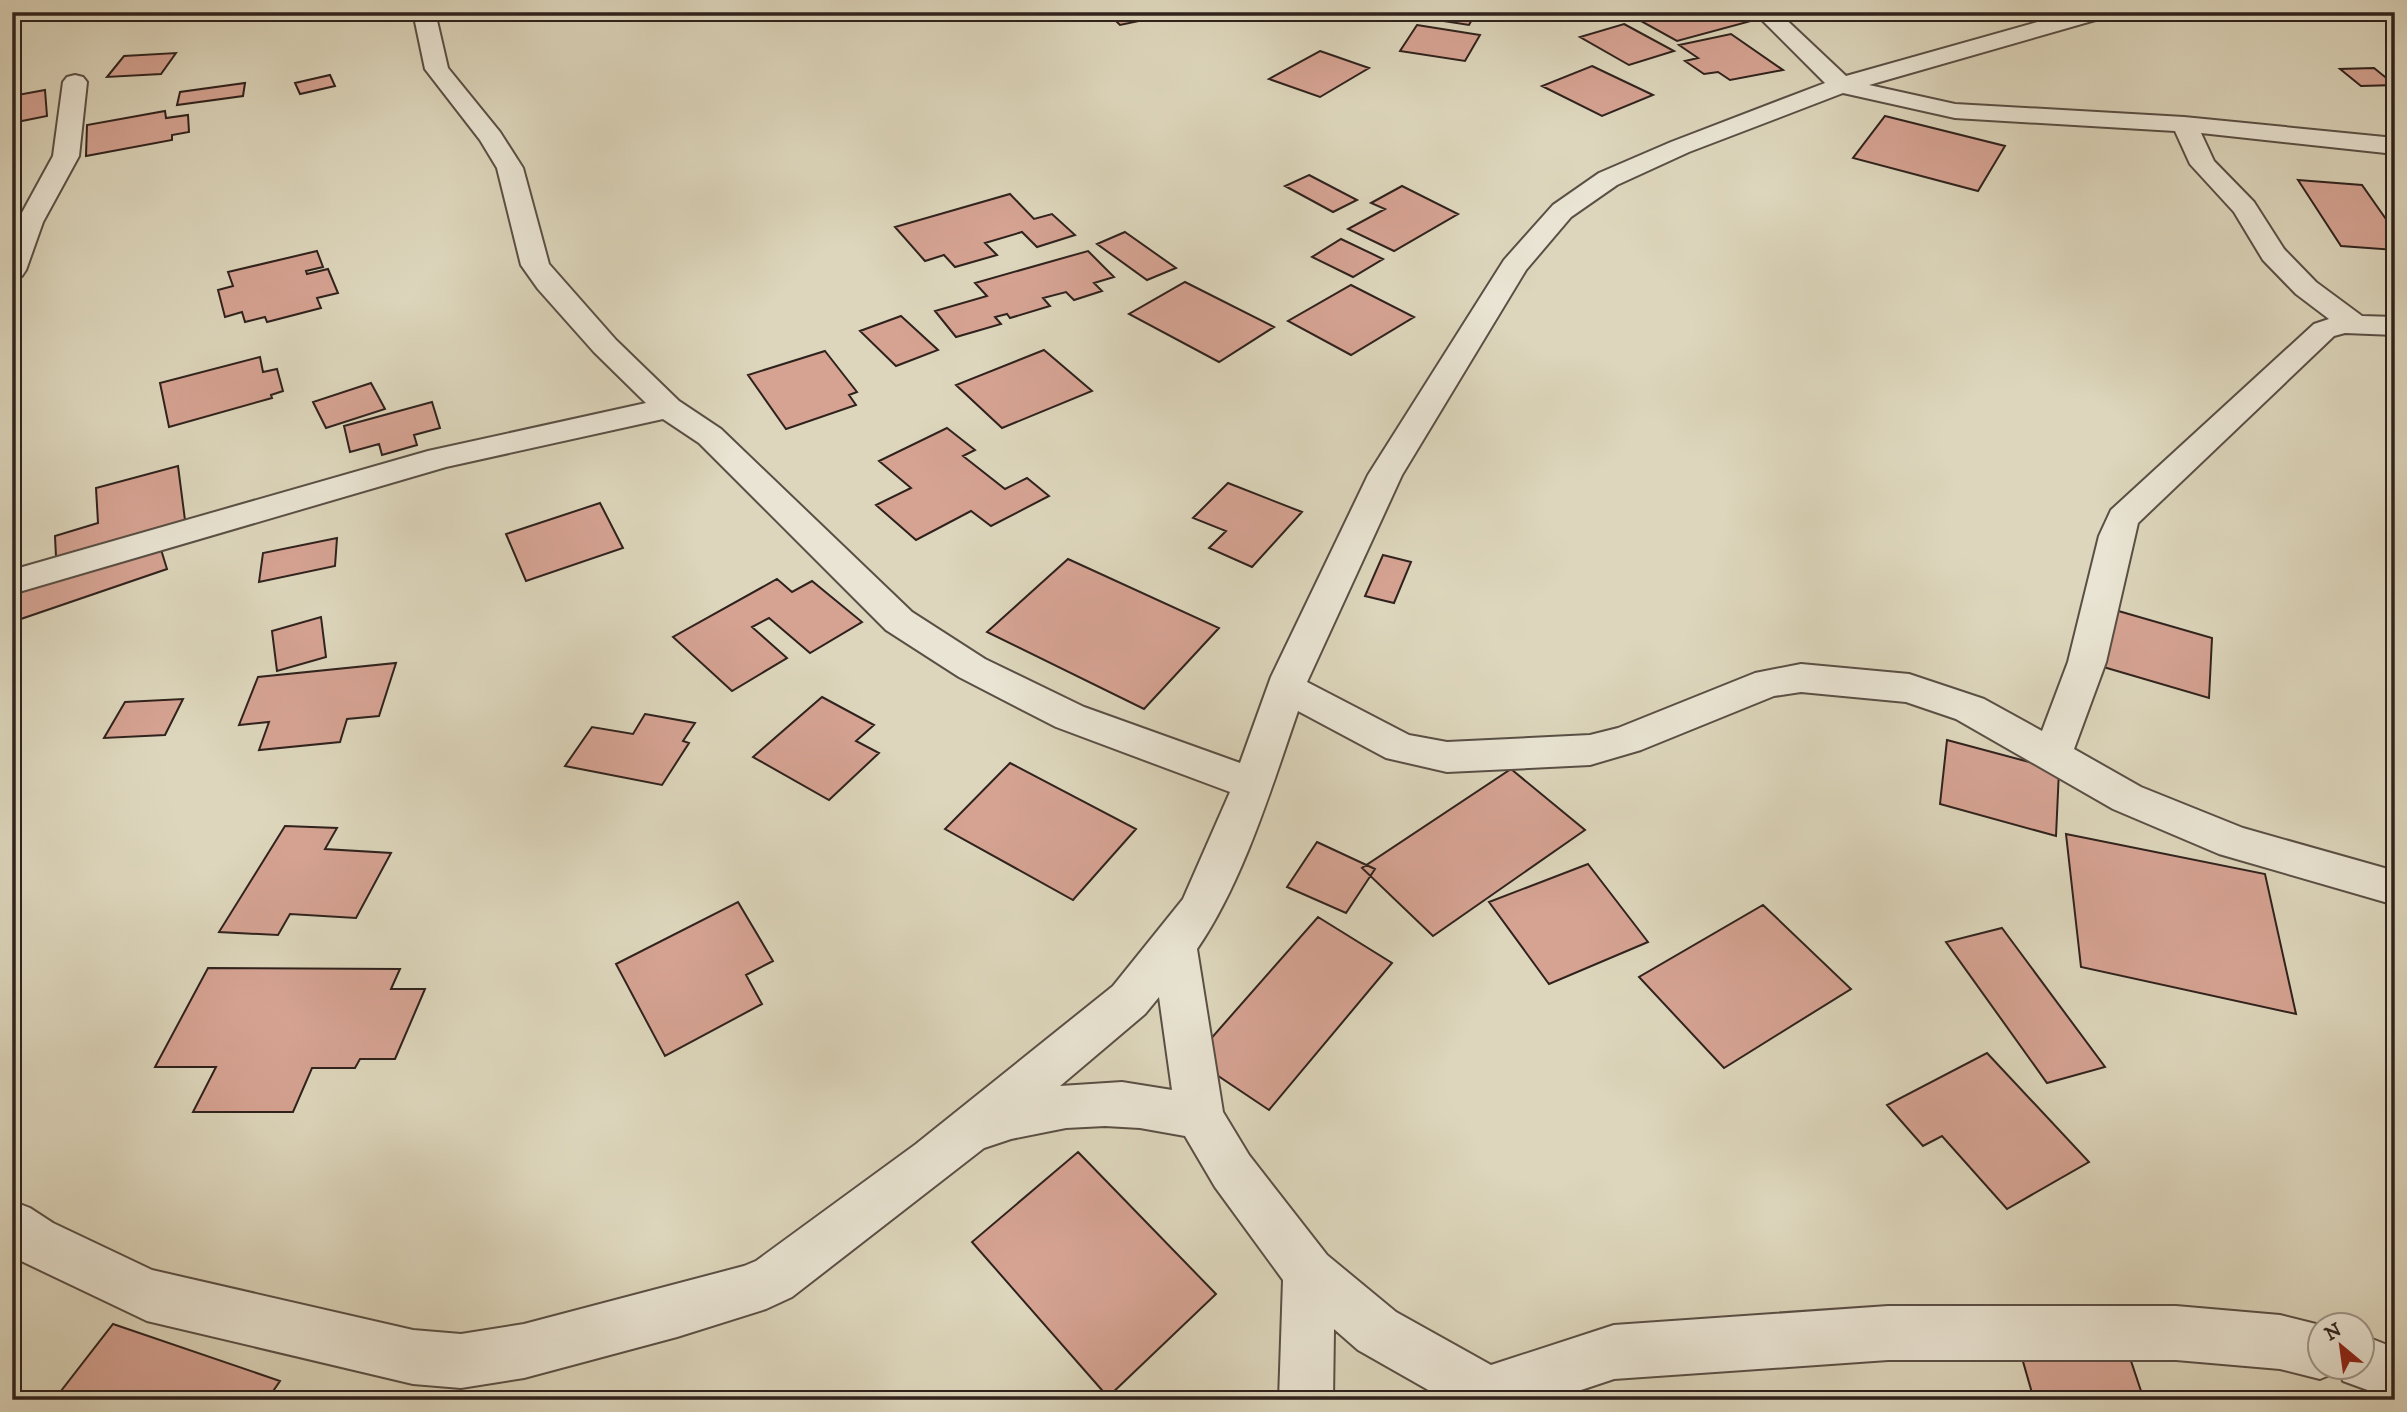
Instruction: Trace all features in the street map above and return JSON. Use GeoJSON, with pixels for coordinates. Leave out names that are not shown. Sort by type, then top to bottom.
{"type":"FeatureCollection","features":[{"type":"Feature","properties":{"kind":"street"},"geometry":{"type":"LineString","coordinates":[[424,12],[437,69],[491,137],[510,168],[535,265],[605,346],[668,408],[710,436],[909,628],[972,668],[1070,717],[1253,784]]}},
{"type":"Feature","properties":{"kind":"street"},"geometry":{"type":"LineString","coordinates":[[1765,12],[1841,85],[1955,111],[2184,124],[2395,146]]}},
{"type":"Feature","properties":{"kind":"street"},"geometry":{"type":"LineString","coordinates":[[12,1225],[35,1241],[147,1295],[413,1357],[461,1361],[524,1351],[748,1292],[796,1265],[933,1160],[1129,1000],[1174,946],[1201,908],[1253,784],[1286,688],[1385,475],[1514,266],[1562,211],[1608,178],[1680,147],[1841,85],[2098,12]]}},
{"type":"Feature","properties":{"kind":"street"},"geometry":{"type":"LineString","coordinates":[[12,270],[29,222],[66,156],[75,82]]}},
{"type":"Feature","properties":{"kind":"street"},"geometry":{"type":"LineString","coordinates":[[2184,124],[2203,164],[2245,208],[2273,254],[2306,288],[2355,325]]}},
{"type":"Feature","properties":{"kind":"street"},"geometry":{"type":"LineString","coordinates":[[2052,756],[2087,663],[2116,536],[2123,518],[2309,341],[2324,330],[2343,324],[2395,326]]}},
{"type":"Feature","properties":{"kind":"street"},"geometry":{"type":"LineString","coordinates":[[12,582],[440,458],[668,408]]}},
{"type":"Feature","properties":{"kind":"street"},"geometry":{"type":"LineString","coordinates":[[1286,688],[1400,748],[1447,757],[1590,750],[1664,726],[1768,683],[1801,678],[1909,688],[1970,709],[2127,798],[2234,842],[2395,888]]}},
{"type":"Feature","properties":{"kind":"street"},"geometry":{"type":"LineString","coordinates":[[1174,946],[1200,1118],[1232,1171],[1309,1273],[1377,1331],[1483,1396],[1614,1352],[1888,1333],[2176,1333],[2280,1342],[2306,1349]]}},
{"type":"Feature","properties":{"kind":"street"},"geometry":{"type":"LineString","coordinates":[[933,1160],[1002,1118],[1088,1102],[1143,1104],[1200,1118]]}},
{"type":"Feature","properties":{"kind":"street"},"geometry":{"type":"LineString","coordinates":[[1306,1400],[1309,1273]]}},
{"type":"Feature","properties":{"kind":"street"},"geometry":{"type":"LineString","coordinates":[[2376,1368],[2395,1375]]}},
{"type":"Feature","properties":{"kind":"building"},"geometry":{"type":"Polygon","coordinates":[[[1107,12],[1165,12],[1168,15],[1120,25],[1107,12]]]}},
{"type":"Feature","properties":{"kind":"building"},"geometry":{"type":"Polygon","coordinates":[[[1442,12],[1491,12],[1488,18],[1474,16],[1469,25],[1437,20],[1442,12]]]}},
{"type":"Feature","properties":{"kind":"building"},"geometry":{"type":"Polygon","coordinates":[[[1640,12],[1735,12],[1751,21],[1677,41],[1630,15],[1640,12]]]}},
{"type":"Feature","properties":{"kind":"building"},"geometry":{"type":"Polygon","coordinates":[[[1624,24],[1674,51],[1629,65],[1580,37],[1624,24]]]}},
{"type":"Feature","properties":{"kind":"building"},"geometry":{"type":"Polygon","coordinates":[[[1417,25],[1480,35],[1465,61],[1400,51],[1417,25]]]}},
{"type":"Feature","properties":{"kind":"building"},"geometry":{"type":"Polygon","coordinates":[[[1731,34],[1783,70],[1730,80],[1718,72],[1704,74],[1685,61],[1698,58],[1679,45],[1731,34]]]}},
{"type":"Feature","properties":{"kind":"building"},"geometry":{"type":"Polygon","coordinates":[[[1320,51],[1369,68],[1320,97],[1269,79],[1320,51]]]}},
{"type":"Feature","properties":{"kind":"building"},"geometry":{"type":"Polygon","coordinates":[[[176,53],[161,74],[107,77],[124,56],[176,53]]]}},
{"type":"Feature","properties":{"kind":"building"},"geometry":{"type":"Polygon","coordinates":[[[1592,66],[1653,95],[1602,116],[1542,86],[1592,66]]]}},
{"type":"Feature","properties":{"kind":"building"},"geometry":{"type":"Polygon","coordinates":[[[2374,68],[2395,85],[2361,86],[2340,69],[2374,68]]]}},
{"type":"Feature","properties":{"kind":"building"},"geometry":{"type":"Polygon","coordinates":[[[330,75],[335,86],[300,94],[295,83],[330,75]]]}},
{"type":"Feature","properties":{"kind":"building"},"geometry":{"type":"Polygon","coordinates":[[[245,83],[243,96],[177,105],[180,92],[245,83]]]}},
{"type":"Feature","properties":{"kind":"building"},"geometry":{"type":"Polygon","coordinates":[[[45,90],[47,116],[12,123],[12,96],[45,90]]]}},
{"type":"Feature","properties":{"kind":"building"},"geometry":{"type":"Polygon","coordinates":[[[165,111],[166,118],[188,115],[189,132],[172,135],[172,140],[86,156],[87,125],[165,111]]]}},
{"type":"Feature","properties":{"kind":"building"},"geometry":{"type":"Polygon","coordinates":[[[1885,116],[2005,146],[1978,191],[1853,158],[1885,116]]]}},
{"type":"Feature","properties":{"kind":"building"},"geometry":{"type":"Polygon","coordinates":[[[1309,175],[1357,200],[1333,212],[1285,186],[1309,175]]]}},
{"type":"Feature","properties":{"kind":"building"},"geometry":{"type":"Polygon","coordinates":[[[2298,180],[2362,185],[2395,232],[2395,250],[2341,246],[2298,180]]]}},
{"type":"Feature","properties":{"kind":"building"},"geometry":{"type":"Polygon","coordinates":[[[1402,186],[1458,214],[1394,251],[1348,229],[1385,209],[1371,203],[1402,186]]]}},
{"type":"Feature","properties":{"kind":"building"},"geometry":{"type":"Polygon","coordinates":[[[1010,194],[1034,219],[1052,214],[1075,235],[1037,247],[1022,232],[985,243],[997,255],[955,267],[944,255],[925,261],[895,227],[1010,194]]]}},
{"type":"Feature","properties":{"kind":"building"},"geometry":{"type":"Polygon","coordinates":[[[1125,232],[1176,268],[1147,280],[1097,244],[1125,232]]]}},
{"type":"Feature","properties":{"kind":"building"},"geometry":{"type":"Polygon","coordinates":[[[1341,239],[1383,259],[1353,277],[1312,257],[1341,239]]]}},
{"type":"Feature","properties":{"kind":"building"},"geometry":{"type":"Polygon","coordinates":[[[317,251],[323,267],[306,271],[307,274],[328,269],[338,293],[317,298],[321,308],[267,322],[265,317],[245,322],[242,312],[225,317],[218,290],[233,286],[228,272],[317,251]]]}},
{"type":"Feature","properties":{"kind":"building"},"geometry":{"type":"Polygon","coordinates":[[[1088,251],[1114,277],[1094,283],[1102,291],[1074,300],[1066,292],[1043,298],[1050,306],[1010,318],[1007,314],[995,317],[1001,324],[956,337],[935,311],[987,296],[975,283],[1088,251]]]}},
{"type":"Feature","properties":{"kind":"building"},"geometry":{"type":"Polygon","coordinates":[[[1185,282],[1274,327],[1219,362],[1129,314],[1185,282]]]}},
{"type":"Feature","properties":{"kind":"building"},"geometry":{"type":"Polygon","coordinates":[[[1351,285],[1414,317],[1351,355],[1288,321],[1351,285]]]}},
{"type":"Feature","properties":{"kind":"building"},"geometry":{"type":"Polygon","coordinates":[[[901,316],[938,350],[896,366],[860,331],[901,316]]]}},
{"type":"Feature","properties":{"kind":"building"},"geometry":{"type":"Polygon","coordinates":[[[1044,350],[1092,391],[1002,428],[956,385],[1044,350]]]}},
{"type":"Feature","properties":{"kind":"building"},"geometry":{"type":"Polygon","coordinates":[[[825,351],[857,392],[849,395],[856,405],[786,429],[748,375],[825,351]]]}},
{"type":"Feature","properties":{"kind":"building"},"geometry":{"type":"Polygon","coordinates":[[[260,357],[263,372],[277,369],[283,391],[271,395],[272,398],[169,427],[160,383],[260,357]]]}},
{"type":"Feature","properties":{"kind":"building"},"geometry":{"type":"Polygon","coordinates":[[[371,383],[385,409],[326,428],[313,402],[371,383]]]}},
{"type":"Feature","properties":{"kind":"building"},"geometry":{"type":"Polygon","coordinates":[[[432,402],[440,428],[414,435],[417,445],[382,455],[379,444],[350,452],[344,426],[432,402]]]}},
{"type":"Feature","properties":{"kind":"building"},"geometry":{"type":"Polygon","coordinates":[[[947,428],[975,450],[963,456],[1005,489],[1027,478],[1049,496],[991,526],[971,511],[916,540],[876,505],[911,488],[879,461],[947,428]]]}},
{"type":"Feature","properties":{"kind":"building"},"geometry":{"type":"Polygon","coordinates":[[[178,466],[185,520],[56,557],[55,536],[98,523],[96,488],[178,466]]]}},
{"type":"Feature","properties":{"kind":"building"},"geometry":{"type":"Polygon","coordinates":[[[1228,483],[1302,512],[1252,567],[1209,548],[1226,531],[1193,518],[1228,483]]]}},
{"type":"Feature","properties":{"kind":"building"},"geometry":{"type":"Polygon","coordinates":[[[600,503],[623,548],[526,581],[506,534],[600,503]]]}},
{"type":"Feature","properties":{"kind":"building"},"geometry":{"type":"Polygon","coordinates":[[[337,538],[335,566],[259,582],[263,553],[337,538]]]}},
{"type":"Feature","properties":{"kind":"building"},"geometry":{"type":"Polygon","coordinates":[[[159,543],[167,569],[12,622],[12,593],[159,543]]]}},
{"type":"Feature","properties":{"kind":"building"},"geometry":{"type":"Polygon","coordinates":[[[1383,555],[1411,562],[1394,603],[1365,596],[1383,555]]]}},
{"type":"Feature","properties":{"kind":"building"},"geometry":{"type":"Polygon","coordinates":[[[1068,559],[1219,628],[1144,709],[987,632],[1068,559]]]}},
{"type":"Feature","properties":{"kind":"building"},"geometry":{"type":"Polygon","coordinates":[[[777,579],[792,592],[812,581],[862,622],[810,653],[769,618],[752,627],[787,658],[732,691],[673,637],[777,579]]]}},
{"type":"Feature","properties":{"kind":"building"},"geometry":{"type":"Polygon","coordinates":[[[2108,608],[2212,638],[2209,698],[2100,666],[2108,608]]]}},
{"type":"Feature","properties":{"kind":"building"},"geometry":{"type":"Polygon","coordinates":[[[321,617],[326,657],[277,671],[272,631],[321,617]]]}},
{"type":"Feature","properties":{"kind":"building"},"geometry":{"type":"Polygon","coordinates":[[[396,663],[379,716],[347,719],[340,742],[259,750],[269,722],[239,725],[258,677],[396,663]]]}},
{"type":"Feature","properties":{"kind":"building"},"geometry":{"type":"Polygon","coordinates":[[[822,697],[874,725],[856,741],[879,753],[829,800],[753,757],[822,697]]]}},
{"type":"Feature","properties":{"kind":"building"},"geometry":{"type":"Polygon","coordinates":[[[183,699],[165,735],[104,738],[125,702],[183,699]]]}},
{"type":"Feature","properties":{"kind":"building"},"geometry":{"type":"Polygon","coordinates":[[[645,714],[695,723],[683,741],[689,743],[662,785],[565,766],[592,727],[633,734],[645,714]]]}},
{"type":"Feature","properties":{"kind":"building"},"geometry":{"type":"Polygon","coordinates":[[[1947,740],[2059,770],[2056,836],[1940,804],[1947,740]]]}},
{"type":"Feature","properties":{"kind":"building"},"geometry":{"type":"Polygon","coordinates":[[[1010,763],[1136,829],[1073,900],[945,829],[1010,763]]]}},
{"type":"Feature","properties":{"kind":"building"},"geometry":{"type":"Polygon","coordinates":[[[1511,769],[1585,830],[1433,936],[1362,868],[1511,769]]]}},
{"type":"Feature","properties":{"kind":"building"},"geometry":{"type":"Polygon","coordinates":[[[285,826],[337,828],[325,849],[391,853],[356,918],[290,914],[278,935],[219,932],[285,826]]]}},
{"type":"Feature","properties":{"kind":"building"},"geometry":{"type":"Polygon","coordinates":[[[2066,834],[2265,874],[2296,1014],[2081,967],[2066,834]]]}},
{"type":"Feature","properties":{"kind":"building"},"geometry":{"type":"Polygon","coordinates":[[[1317,842],[1375,869],[1346,913],[1287,887],[1317,842]]]}},
{"type":"Feature","properties":{"kind":"building"},"geometry":{"type":"Polygon","coordinates":[[[1588,864],[1648,942],[1549,984],[1489,902],[1588,864]]]}},
{"type":"Feature","properties":{"kind":"building"},"geometry":{"type":"Polygon","coordinates":[[[738,902],[773,961],[746,975],[762,1004],[665,1056],[616,964],[738,902]]]}},
{"type":"Feature","properties":{"kind":"building"},"geometry":{"type":"Polygon","coordinates":[[[1763,905],[1851,989],[1724,1068],[1639,977],[1763,905]]]}},
{"type":"Feature","properties":{"kind":"building"},"geometry":{"type":"Polygon","coordinates":[[[1318,917],[1392,963],[1269,1110],[1193,1059],[1318,917]]]}},
{"type":"Feature","properties":{"kind":"building"},"geometry":{"type":"Polygon","coordinates":[[[2002,928],[2105,1067],[2047,1083],[1946,942],[2002,928]]]}},
{"type":"Feature","properties":{"kind":"building"},"geometry":{"type":"Polygon","coordinates":[[[208,968],[400,969],[391,989],[425,989],[395,1059],[360,1059],[355,1068],[312,1068],[293,1112],[193,1112],[216,1067],[155,1067],[208,968]]]}},
{"type":"Feature","properties":{"kind":"building"},"geometry":{"type":"Polygon","coordinates":[[[1987,1053],[2089,1162],[2007,1209],[1942,1136],[1923,1146],[1887,1105],[1987,1053]]]}},
{"type":"Feature","properties":{"kind":"building"},"geometry":{"type":"Polygon","coordinates":[[[1078,1152],[1216,1294],[1108,1397],[972,1242],[1078,1152]]]}},
{"type":"Feature","properties":{"kind":"building"},"geometry":{"type":"Polygon","coordinates":[[[113,1324],[280,1381],[267,1400],[54,1400],[113,1324]]]}},
{"type":"Feature","properties":{"kind":"building"},"geometry":{"type":"Polygon","coordinates":[[[2020,1351],[2130,1358],[2144,1400],[2034,1400],[2020,1351]]]}}]}
